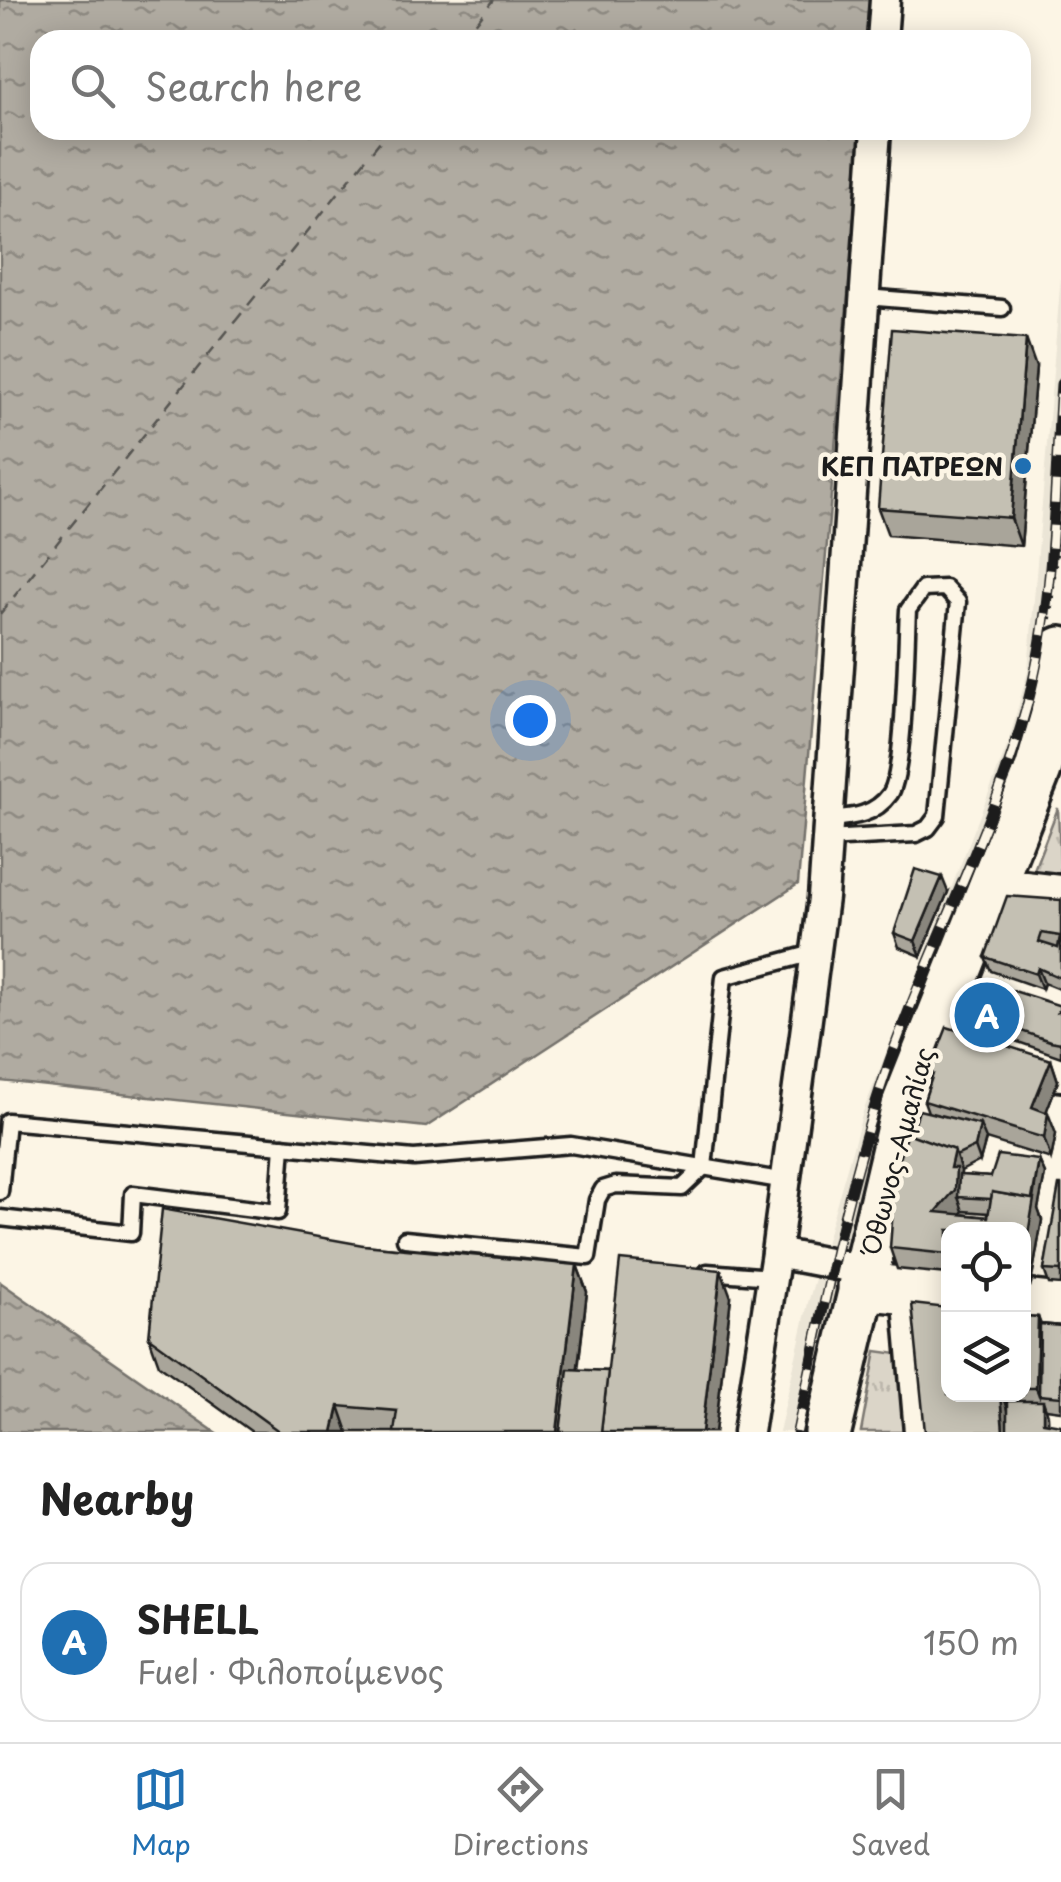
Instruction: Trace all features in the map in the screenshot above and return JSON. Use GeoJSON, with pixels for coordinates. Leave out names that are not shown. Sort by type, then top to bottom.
{"type":"FeatureCollection","features":[{"type":"Feature","properties":{"kind":"main road","name":"Όθωνος-Αμαλίας"},"geometry":{"type":"LineString","coordinates":[[828,1432],[892,1152],[934,1024],[1055,736],[1061,650]]}},
{"type":"Feature","properties":{"kind":"main road"},"geometry":{"type":"LineString","coordinates":[[863,1278],[928,1293]]}},
{"type":"Feature","properties":{"kind":"street"},"geometry":{"type":"LineString","coordinates":[[883,30],[885,0]]}},
{"type":"Feature","properties":{"kind":"street"},"geometry":{"type":"LineString","coordinates":[[748,1432],[818,952],[875,140]]}},
{"type":"Feature","properties":{"kind":"street"},"geometry":{"type":"LineString","coordinates":[[992,888],[1061,896]]}},
{"type":"Feature","properties":{"kind":"street"},"geometry":{"type":"LineString","coordinates":[[934,1024],[1061,1070]]}},
{"type":"Feature","properties":{"kind":"street"},"geometry":{"type":"LineString","coordinates":[[774,1265],[863,1278]]}},
{"type":"Feature","properties":{"kind":"street"},"geometry":{"type":"LineString","coordinates":[[918,1432],[928,1293]]}},
{"type":"Feature","properties":{"kind":"lane"},"geometry":{"type":"LineString","coordinates":[[865,297],[1002,308]]}},
{"type":"Feature","properties":{"kind":"lane"},"geometry":{"type":"LineString","coordinates":[[945,588],[958,602],[937,816],[928,828],[916,834],[827,829],[878,806],[897,782],[908,610],[923,589],[945,588]]}},
{"type":"Feature","properties":{"kind":"lane"},"geometry":{"type":"LineString","coordinates":[[405,1239],[588,1256],[597,1200],[603,1189],[616,1185],[682,1188],[704,1166],[720,982],[734,971],[818,952]]}},
{"type":"Feature","properties":{"kind":"lane"},"geometry":{"type":"LineString","coordinates":[[0,1192],[7,1121],[414,1158],[571,1146],[786,1182]]}},
{"type":"Feature","properties":{"kind":"lane"},"geometry":{"type":"LineString","coordinates":[[0,1218],[131,1234],[133,1194],[278,1212],[283,1146]]}},
{"type":"Feature","properties":{"kind":"lane"},"geometry":{"type":"LineString","coordinates":[[698,1271],[774,1265]]}},
{"type":"Feature","properties":{"kind":"shaded area"},"geometry":{"type":"Polygon","coordinates":[[[1061,276],[1061,451],[1047,615],[1031,722],[874,1141],[805,1432],[779,1432],[808,1303],[863,1112],[1008,744],[1028,671],[1061,276]]]}},
{"type":"Feature","properties":{"kind":"green space"},"geometry":{"type":"Polygon","coordinates":[[[1058,808],[1061,884],[1030,880],[1058,808]]]}},
{"type":"Feature","properties":{"kind":"green space"},"geometry":{"type":"Polygon","coordinates":[[[876,1351],[898,1354],[905,1432],[861,1432],[876,1351]]]}},
{"type":"Feature","properties":{"kind":"water"},"geometry":{"type":"Polygon","coordinates":[[[0,0],[872,0],[870,30],[30,30],[30,140],[861,140],[798,884],[426,1127],[0,1081],[0,0]]]}},
{"type":"Feature","properties":{"kind":"water"},"geometry":{"type":"Polygon","coordinates":[[[0,1282],[215,1432],[0,1432],[0,1282]]]}},
{"type":"Feature","properties":{"kind":"building"},"geometry":{"type":"Polygon","coordinates":[[[892,329],[1026,339],[1011,518],[878,508],[892,329]]]}},
{"type":"Feature","properties":{"kind":"building"},"geometry":{"type":"Polygon","coordinates":[[[915,869],[942,877],[915,941],[894,933],[915,869]]]}},
{"type":"Feature","properties":{"kind":"building"},"geometry":{"type":"Polygon","coordinates":[[[1007,896],[1061,900],[1061,978],[1038,968],[1036,974],[985,957],[1007,896]],[[1042,933],[1039,942],[1058,948],[1060,936],[1042,933]]]}},
{"type":"Feature","properties":{"kind":"building"},"geometry":{"type":"Polygon","coordinates":[[[986,982],[1061,1006],[1061,1043],[973,1014],[986,982]]]}},
{"type":"Feature","properties":{"kind":"building"},"geometry":{"type":"Polygon","coordinates":[[[947,1027],[1051,1060],[1032,1107],[1048,1113],[1044,1138],[924,1101],[933,1074],[929,1073],[947,1027]]]}},
{"type":"Feature","properties":{"kind":"building"},"geometry":{"type":"Polygon","coordinates":[[[919,1110],[980,1125],[975,1147],[956,1156],[954,1150],[911,1135],[919,1110]]]}},
{"type":"Feature","properties":{"kind":"building"},"geometry":{"type":"Polygon","coordinates":[[[907,1133],[954,1150],[950,1168],[956,1168],[955,1190],[936,1212],[988,1217],[992,1192],[1034,1199],[1030,1222],[941,1222],[941,1253],[890,1248],[896,1169],[907,1133]]]}},
{"type":"Feature","properties":{"kind":"building"},"geometry":{"type":"Polygon","coordinates":[[[998,1155],[1039,1160],[1032,1199],[992,1192],[991,1199],[958,1197],[959,1175],[991,1177],[998,1155]]]}},
{"type":"Feature","properties":{"kind":"building"},"geometry":{"type":"Polygon","coordinates":[[[1059,1185],[1061,1271],[1044,1270],[1059,1185]]]}},
{"type":"Feature","properties":{"kind":"building"},"geometry":{"type":"Polygon","coordinates":[[[162,1209],[363,1245],[577,1265],[557,1432],[394,1432],[397,1411],[339,1406],[333,1432],[280,1432],[149,1337],[162,1209]]]}},
{"type":"Feature","properties":{"kind":"building"},"geometry":{"type":"Polygon","coordinates":[[[620,1260],[721,1270],[702,1432],[601,1432],[620,1260]]]}},
{"type":"Feature","properties":{"kind":"building"},"geometry":{"type":"Polygon","coordinates":[[[912,1304],[941,1307],[941,1402],[1001,1402],[1003,1432],[925,1432],[912,1304]]]}},
{"type":"Feature","properties":{"kind":"building"},"geometry":{"type":"Polygon","coordinates":[[[1031,1316],[1038,1317],[1036,1388],[1031,1388],[1031,1316]]]}},
{"type":"Feature","properties":{"kind":"building"},"geometry":{"type":"Polygon","coordinates":[[[1040,1324],[1061,1326],[1061,1397],[1039,1395],[1040,1324]]]}},
{"type":"Feature","properties":{"kind":"building"},"geometry":{"type":"Polygon","coordinates":[[[568,1369],[608,1371],[601,1432],[560,1432],[568,1369]]]}},
{"type":"Feature","properties":{"kind":"building"},"geometry":{"type":"Polygon","coordinates":[[[1043,1401],[1043,1422],[1061,1425],[1061,1432],[1007,1432],[1007,1402],[1043,1401]]]}},
{"type":"Feature","properties":{"kind":"ferry route"},"geometry":{"type":"LineString","coordinates":[[470,30],[494,0]]}},
{"type":"Feature","properties":{"kind":"ferry route"},"geometry":{"type":"LineString","coordinates":[[0,614],[381,140]]}},
{"type":"Feature","properties":{"kind":"railway"},"geometry":{"type":"LineString","coordinates":[[797,1432],[837,1246],[874,1108],[996,799],[1036,670],[1048,589],[1061,384]]}},
{"type":"Feature","properties":{"kind":"place","name":"ΚΕΠ ΠΑΤΡΕΩΝ"},"geometry":{"type":"Point","coordinates":[1023,466]}},
{"type":"Feature","properties":{"kind":"place","name":"SHELL"},"geometry":{"type":"Point","coordinates":[987,1015]}}]}
